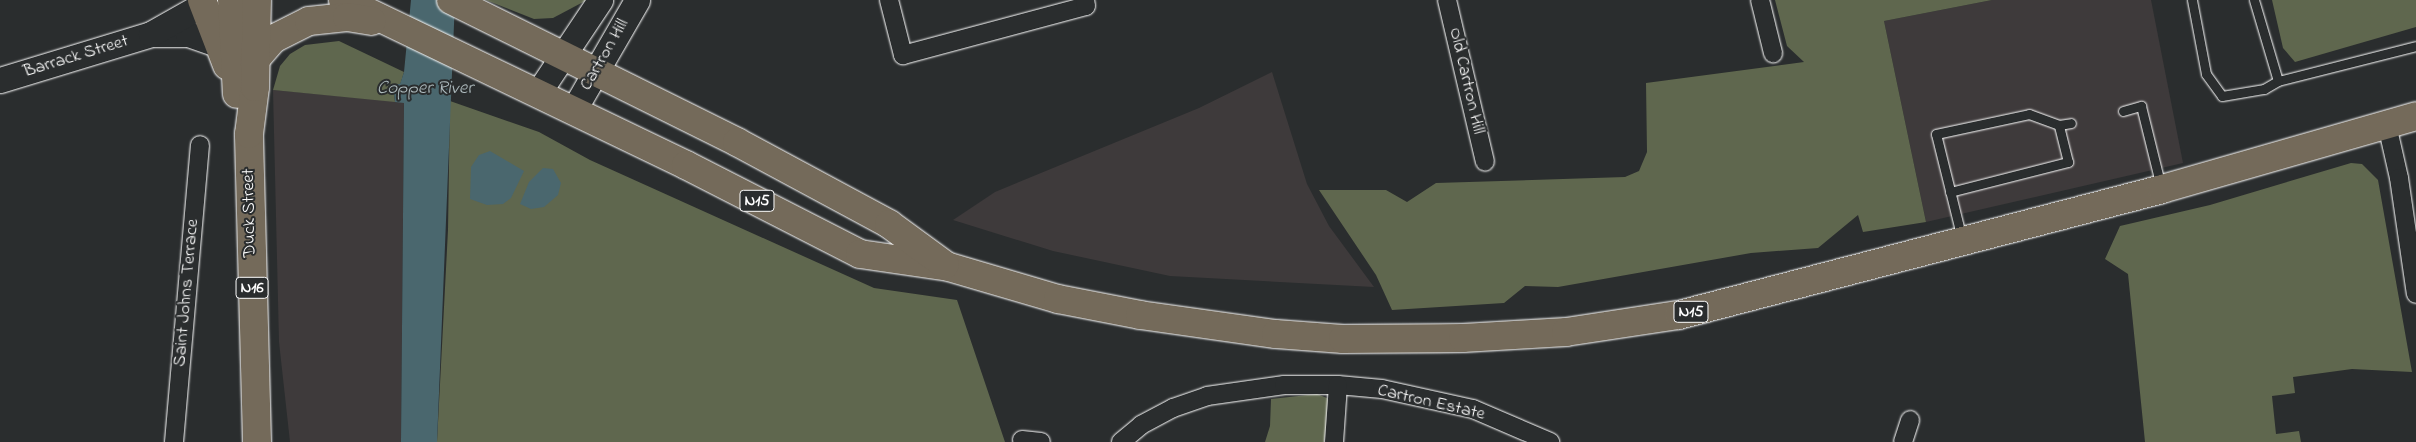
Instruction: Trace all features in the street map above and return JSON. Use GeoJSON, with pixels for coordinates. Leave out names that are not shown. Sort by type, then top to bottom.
{"type":"FeatureCollection","features":[{"type":"Feature","properties":{"kind":"highway","name":"Duck Street"},"geometry":{"type":"LineString","coordinates":[[232,0],[236,89],[249,134]]}},
{"type":"Feature","properties":{"kind":"highway","name":"Duck Street"},"geometry":{"type":"LineString","coordinates":[[257,0],[249,134],[257,442]]}},
{"type":"Feature","properties":{"kind":"highway","name":"N15"},"geometry":{"type":"LineString","coordinates":[[343,0],[538,93],[860,254],[948,267],[1058,299],[1188,323],[1343,338],[1463,338],[1566,332],[1680,315],[2162,189],[2416,116]]}},
{"type":"Feature","properties":{"kind":"highway","name":"N15"},"geometry":{"type":"LineString","coordinates":[[452,0],[596,74],[737,142],[889,224],[948,267]]}},
{"type":"Feature","properties":{"kind":"highway"},"geometry":{"type":"LineString","coordinates":[[203,2],[236,89]]}},
{"type":"Feature","properties":{"kind":"highway"},"geometry":{"type":"LineString","coordinates":[[254,61],[273,39],[309,21],[347,16],[398,25]]}},
{"type":"Feature","properties":{"kind":"street","name":"Cartron Hill"},"geometry":{"type":"LineString","coordinates":[[538,93],[600,0]]}},
{"type":"Feature","properties":{"kind":"street","name":"Cartron Hill"},"geometry":{"type":"LineString","coordinates":[[573,111],[637,0]]}},
{"type":"Feature","properties":{"kind":"street"},"geometry":{"type":"LineString","coordinates":[[889,0],[904,55],[1086,6],[1085,0]]}},
{"type":"Feature","properties":{"kind":"street","name":"Old Cartron Hill"},"geometry":{"type":"LineString","coordinates":[[1447,0],[1485,162]]}},
{"type":"Feature","properties":{"kind":"street"},"geometry":{"type":"LineString","coordinates":[[1760,0],[1773,53]]}},
{"type":"Feature","properties":{"kind":"street","name":"Barrack Street"},"geometry":{"type":"LineString","coordinates":[[0,80],[151,34],[203,2]]}},
{"type":"Feature","properties":{"kind":"street","name":"Barrack Street"},"geometry":{"type":"LineString","coordinates":[[151,34],[188,34],[220,46]]}},
{"type":"Feature","properties":{"kind":"street"},"geometry":{"type":"LineString","coordinates":[[2387,124],[2399,178],[2416,294]]}},
{"type":"Feature","properties":{"kind":"street","name":"Saint Johns Terrace"},"geometry":{"type":"LineString","coordinates":[[174,442],[200,145]]}},
{"type":"Feature","properties":{"kind":"street","name":"Cartron Estate"},"geometry":{"type":"LineString","coordinates":[[1121,442],[1141,425],[1172,408],[1207,396],[1284,385],[1338,385],[1382,389],[1473,409],[1550,442]]}},
{"type":"Feature","properties":{"kind":"street"},"geometry":{"type":"LineString","coordinates":[[1334,442],[1338,385]]}},
{"type":"Feature","properties":{"kind":"street"},"geometry":{"type":"LineString","coordinates":[[1903,442],[1910,420]]}},
{"type":"Feature","properties":{"kind":"street"},"geometry":{"type":"LineString","coordinates":[[1022,440],[1041,442]]}},
{"type":"Feature","properties":{"kind":"lane"},"geometry":{"type":"LineString","coordinates":[[2192,0],[2206,74],[2222,96],[2264,89],[2278,81],[2416,46]]}},
{"type":"Feature","properties":{"kind":"lane"},"geometry":{"type":"LineString","coordinates":[[2254,0],[2278,81]]}},
{"type":"Feature","properties":{"kind":"lane"},"geometry":{"type":"LineString","coordinates":[[2123,110],[2141,106],[2162,189]]}},
{"type":"Feature","properties":{"kind":"lane"},"geometry":{"type":"LineString","coordinates":[[1963,242],[1936,134],[2029,114],[2060,125],[2071,123]]}},
{"type":"Feature","properties":{"kind":"lane"},"geometry":{"type":"LineString","coordinates":[[1950,192],[2068,162],[2060,125]]}},
{"type":"Feature","properties":{"kind":"shaded area"},"geometry":{"type":"Polygon","coordinates":[[[1992,0],[2151,0],[2183,163],[1926,222],[1884,21],[1992,0]]]}},
{"type":"Feature","properties":{"kind":"shaded area"},"geometry":{"type":"Polygon","coordinates":[[[1272,72],[1307,184],[1329,226],[1374,287],[1170,276],[1053,251],[953,220],[995,192],[1199,108],[1272,72]]]}},
{"type":"Feature","properties":{"kind":"shaded area"},"geometry":{"type":"Polygon","coordinates":[[[273,90],[404,102],[401,442],[290,442],[279,342],[273,90]]]}},
{"type":"Feature","properties":{"kind":"green space"},"geometry":{"type":"Polygon","coordinates":[[[486,0],[587,0],[553,18],[534,19],[486,0]]]}},
{"type":"Feature","properties":{"kind":"green space"},"geometry":{"type":"Polygon","coordinates":[[[1775,0],[1992,0],[1884,21],[1926,222],[1863,232],[1858,215],[1818,248],[1751,253],[1558,287],[1525,286],[1504,303],[1392,310],[1376,275],[1319,190],[1386,190],[1407,202],[1436,183],[1625,177],[1639,171],[1647,152],[1646,83],[1804,62],[1787,46],[1775,0]]]}},
{"type":"Feature","properties":{"kind":"green space"},"geometry":{"type":"Polygon","coordinates":[[[2272,0],[2416,0],[2416,27],[2295,62],[2283,48],[2272,0]]]}},
{"type":"Feature","properties":{"kind":"green space"},"geometry":{"type":"Polygon","coordinates":[[[339,41],[404,72],[400,85],[393,84],[395,102],[273,90],[280,66],[290,54],[305,45],[339,41]]]}},
{"type":"Feature","properties":{"kind":"green space"},"geometry":{"type":"Polygon","coordinates":[[[450,101],[539,132],[590,160],[874,288],[957,300],[1005,442],[437,442],[448,230],[450,101]]]}},
{"type":"Feature","properties":{"kind":"green space"},"geometry":{"type":"Polygon","coordinates":[[[2351,163],[2362,164],[2378,180],[2412,372],[2352,369],[2293,377],[2295,393],[2272,396],[2276,434],[2299,431],[2301,442],[2145,442],[2128,274],[2105,259],[2120,226],[2210,205],[2351,163]]]}},
{"type":"Feature","properties":{"kind":"green space"},"geometry":{"type":"Polygon","coordinates":[[[1317,394],[1327,398],[1330,405],[1324,442],[1265,442],[1270,426],[1271,399],[1317,394]]]}},
{"type":"Feature","properties":{"kind":"water","name":"Copper River"},"geometry":{"type":"Polygon","coordinates":[[[411,0],[455,0],[437,442],[401,442],[404,103],[395,102],[393,84],[400,84],[404,72],[411,0]]]}},
{"type":"Feature","properties":{"kind":"water"},"geometry":{"type":"Polygon","coordinates":[[[490,151],[524,171],[511,198],[503,204],[487,205],[470,199],[471,167],[479,155],[490,151]]]}},
{"type":"Feature","properties":{"kind":"water"},"geometry":{"type":"Polygon","coordinates":[[[543,168],[553,169],[561,183],[558,195],[544,207],[531,209],[520,204],[529,182],[543,168]]]}}]}
